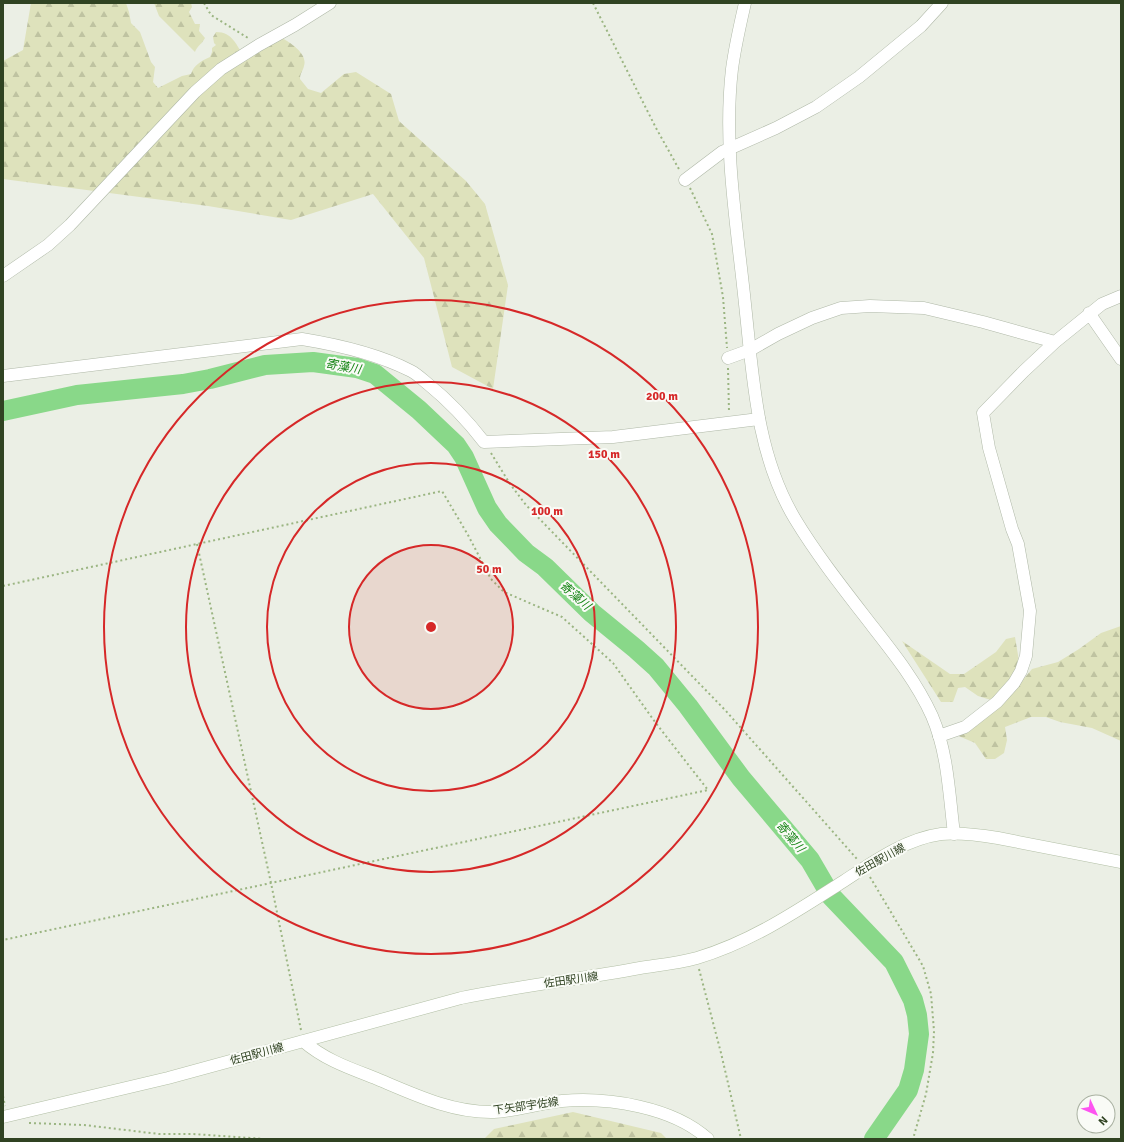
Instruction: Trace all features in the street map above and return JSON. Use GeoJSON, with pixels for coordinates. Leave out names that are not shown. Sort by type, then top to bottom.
{"type":"FeatureCollection","features":[{"type":"Feature","properties":{"kind":"street"},"geometry":{"type":"LineString","coordinates":[[3,276],[48,245],[70,225],[195,92],[221,69],[330,3]]}},
{"type":"Feature","properties":{"kind":"street"},"geometry":{"type":"LineString","coordinates":[[745,3],[732,69],[729,112],[730,148],[750,350],[759,419],[768,460],[780,490],[795,518],[839,582],[903,665],[920,691],[939,736],[945,760],[954,834]]}},
{"type":"Feature","properties":{"kind":"street"},"geometry":{"type":"LineString","coordinates":[[685,180],[722,152],[776,128],[816,107],[859,77],[921,26],[942,3]]}},
{"type":"Feature","properties":{"kind":"street"},"geometry":{"type":"LineString","coordinates":[[939,736],[965,727],[996,702],[1014,683],[1021,671],[1026,656],[1030,611],[1018,544],[1012,529],[989,448],[983,413],[1055,342],[1102,304],[1121,296]]}},
{"type":"Feature","properties":{"kind":"street"},"geometry":{"type":"LineString","coordinates":[[728,358],[750,350],[778,334],[812,318],[841,308],[870,306],[924,308],[983,322],[1055,342]]}},
{"type":"Feature","properties":{"kind":"street"},"geometry":{"type":"LineString","coordinates":[[1089,314],[1121,359]]}},
{"type":"Feature","properties":{"kind":"street"},"geometry":{"type":"LineString","coordinates":[[3,376],[302,339],[330,343],[371,355],[412,372],[441,395],[470,424],[484,442],[613,437],[759,419]]}},
{"type":"Feature","properties":{"kind":"street","name":"佐田駅川線"},"geometry":{"type":"LineString","coordinates":[[3,1117],[168,1078],[461,998],[505,989],[581,979],[696,958],[741,942],[782,920],[887,854],[908,844],[941,834],[998,838],[1121,862]]}},
{"type":"Feature","properties":{"kind":"street","name":"下矢部宇佐線"},"geometry":{"type":"LineString","coordinates":[[304,1041],[316,1052],[331,1060],[420,1097],[454,1108],[492,1112],[514,1110],[562,1101],[600,1101],[644,1107],[674,1117],[699,1131],[708,1139]]}},
{"type":"Feature","properties":{"kind":"path"},"geometry":{"type":"LineString","coordinates":[[204,3],[211,15],[260,45]]}},
{"type":"Feature","properties":{"kind":"path"},"geometry":{"type":"LineString","coordinates":[[593,3],[656,128],[685,180],[712,234],[723,297],[728,358],[730,423]]}},
{"type":"Feature","properties":{"kind":"path"},"geometry":{"type":"LineString","coordinates":[[484,442],[510,484],[526,505],[726,711],[862,869],[911,944],[923,966],[931,994],[934,1031],[933,1053],[926,1094],[912,1139]]}},
{"type":"Feature","properties":{"kind":"path"},"geometry":{"type":"LineString","coordinates":[[3,586],[442,492],[468,535],[491,579],[504,592],[562,617],[613,663],[655,722],[708,790],[3,940]]}},
{"type":"Feature","properties":{"kind":"path"},"geometry":{"type":"LineString","coordinates":[[197,544],[304,1041]]}},
{"type":"Feature","properties":{"kind":"path"},"geometry":{"type":"LineString","coordinates":[[696,958],[742,1139]]}},
{"type":"Feature","properties":{"kind":"path"},"geometry":{"type":"LineString","coordinates":[[28,1123],[84,1126],[159,1134],[193,1134],[265,1139]]}},
{"type":"Feature","properties":{"kind":"green space"},"geometry":{"type":"Polygon","coordinates":[[[31,3],[126,3],[131,23],[140,32],[151,62],[155,67],[153,82],[158,88],[182,76],[191,74],[198,64],[210,57],[212,48],[216,45],[213,37],[216,32],[226,34],[234,40],[245,58],[282,38],[286,40],[298,49],[304,57],[305,62],[300,79],[308,89],[321,93],[344,74],[356,72],[391,94],[399,121],[466,181],[485,204],[508,285],[493,389],[452,367],[424,258],[373,194],[291,220],[208,206],[3,179],[3,61],[23,50],[31,3]]]}},
{"type":"Feature","properties":{"kind":"green space"},"geometry":{"type":"Polygon","coordinates":[[[154,3],[191,3],[192,7],[189,12],[195,24],[200,24],[199,31],[205,38],[195,52],[159,16],[154,3]]]}},
{"type":"Feature","properties":{"kind":"green space"},"geometry":{"type":"Polygon","coordinates":[[[1121,626],[1121,741],[1092,728],[1060,722],[1046,717],[1031,717],[1005,727],[1007,740],[1004,753],[995,759],[986,759],[975,743],[954,734],[991,700],[978,696],[965,687],[958,688],[953,702],[941,702],[902,641],[950,674],[964,674],[996,652],[1006,639],[1015,637],[1019,661],[1013,692],[1032,669],[1058,662],[1101,633],[1121,626]]]}},
{"type":"Feature","properties":{"kind":"green space"},"geometry":{"type":"Polygon","coordinates":[[[573,1112],[661,1133],[667,1139],[484,1139],[494,1129],[573,1112]]]}},
{"type":"Feature","properties":{"kind":"waterway","name":"寄藻川"},"geometry":{"type":"LineString","coordinates":[[3,411],[77,395],[183,384],[210,379],[265,365],[313,362],[357,368],[375,374],[419,410],[456,445],[464,457],[487,508],[498,524],[526,553],[545,567],[592,613],[656,667],[688,706],[741,778],[810,860],[831,896],[894,962],[913,1000],[917,1015],[919,1034],[914,1070],[908,1090],[874,1139]]}}]}
